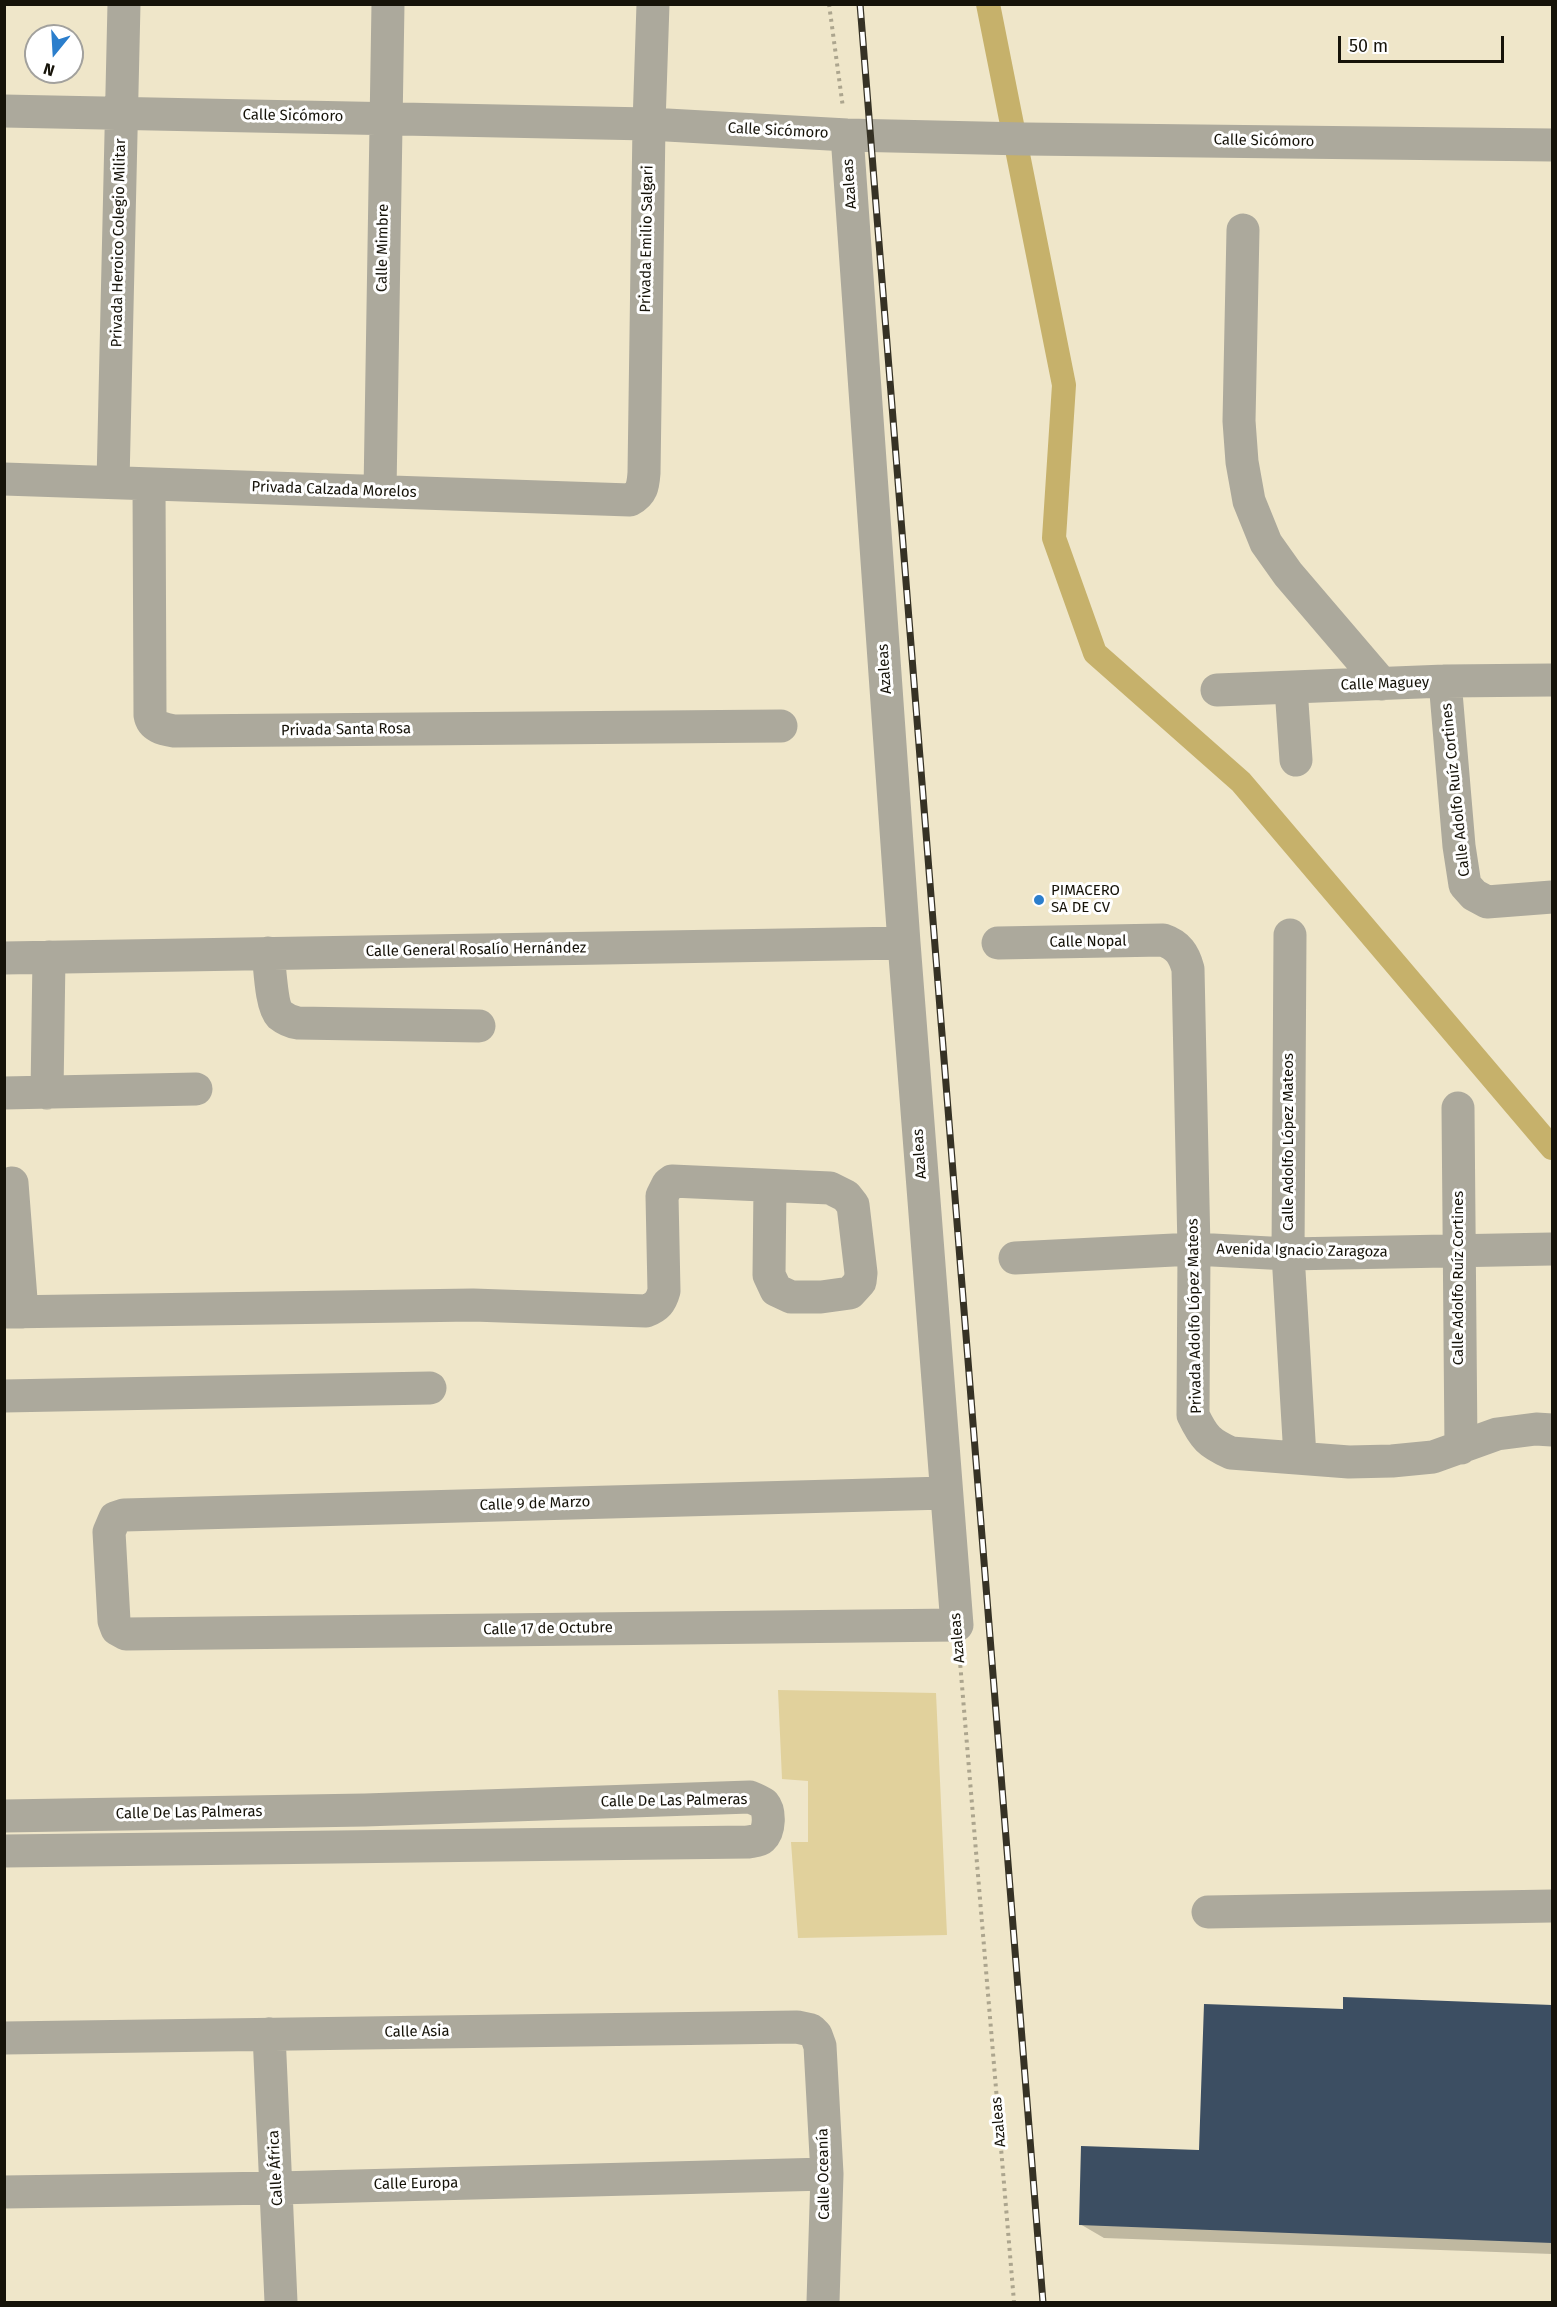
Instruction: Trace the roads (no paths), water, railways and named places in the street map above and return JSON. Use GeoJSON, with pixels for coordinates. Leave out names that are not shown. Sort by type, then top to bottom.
{"type":"FeatureCollection","features":[{"type":"Feature","properties":{"kind":"street","name":"Privada Heroico Colegio Militar"},"geometry":{"type":"LineString","coordinates":[[113,482],[124,4]]}},
{"type":"Feature","properties":{"kind":"street","name":"Calle Mimbre"},"geometry":{"type":"LineString","coordinates":[[380,491],[388,4]]}},
{"type":"Feature","properties":{"kind":"street","name":"Privada Emilio Salgari"},"geometry":{"type":"LineString","coordinates":[[644,473],[652,4]]}},
{"type":"Feature","properties":{"kind":"street","name":"Calle Sicómoro"},"geometry":{"type":"LineString","coordinates":[[4,111],[649,124],[847,135],[1025,139],[1552,145]]}},
{"type":"Feature","properties":{"kind":"street","name":"Azaleas"},"geometry":{"type":"LineString","coordinates":[[847,135],[904,943],[957,1625]]}},
{"type":"Feature","properties":{"kind":"street"},"geometry":{"type":"LineString","coordinates":[[1243,230],[1239,422],[1249,501],[1266,543],[1282,566],[1382,684]]}},
{"type":"Feature","properties":{"kind":"street","name":"Privada Calzada Morelos"},"geometry":{"type":"LineString","coordinates":[[4,479],[630,500],[638,496],[642,490],[644,473]]}},
{"type":"Feature","properties":{"kind":"street","name":"Privada Santa Rosa"},"geometry":{"type":"LineString","coordinates":[[149,484],[150,715],[155,725],[163,729],[198,731],[781,726]]}},
{"type":"Feature","properties":{"kind":"street","name":"Calle Maguey"},"geometry":{"type":"LineString","coordinates":[[1217,690],[1445,681],[1552,681]]}},
{"type":"Feature","properties":{"kind":"street","name":"Calle Adolfo Ruíz Cortines"},"geometry":{"type":"LineString","coordinates":[[1445,681],[1459,846],[1465,885],[1474,895],[1487,902],[1552,897]]}},
{"type":"Feature","properties":{"kind":"street"},"geometry":{"type":"LineString","coordinates":[[1291,688],[1296,760]]}},
{"type":"Feature","properties":{"kind":"street","name":"Calle Adolfo López Mateos"},"geometry":{"type":"LineString","coordinates":[[1290,935],[1288,1254],[1300,1457]]}},
{"type":"Feature","properties":{"kind":"street","name":"Calle Nopal"},"geometry":{"type":"LineString","coordinates":[[998,943],[1163,940],[1177,947]]}},
{"type":"Feature","properties":{"kind":"street","name":"Calle General Rosalío Hernández"},"geometry":{"type":"LineString","coordinates":[[4,958],[904,943]]}},
{"type":"Feature","properties":{"kind":"street","name":"Privada Adolfo López Mateos"},"geometry":{"type":"LineString","coordinates":[[1177,947],[1185,958],[1188,969],[1194,1249],[1193,1415],[1203,1436],[1231,1453],[1349,1462],[1433,1457],[1497,1434],[1536,1429],[1552,1430]]}},
{"type":"Feature","properties":{"kind":"street"},"geometry":{"type":"LineString","coordinates":[[268,953],[276,1007],[282,1016],[290,1021],[479,1026]]}},
{"type":"Feature","properties":{"kind":"street"},"geometry":{"type":"LineString","coordinates":[[47,1092],[49,957]]}},
{"type":"Feature","properties":{"kind":"street"},"geometry":{"type":"LineString","coordinates":[[4,1093],[196,1089]]}},
{"type":"Feature","properties":{"kind":"street","name":"Calle Adolfo Ruíz Cortines"},"geometry":{"type":"LineString","coordinates":[[1458,1108],[1461,1448]]}},
{"type":"Feature","properties":{"kind":"street"},"geometry":{"type":"LineString","coordinates":[[12,1184],[13,1312],[473,1305],[646,1311],[654,1308],[661,1301],[663,1291],[662,1196],[668,1184],[672,1181],[770,1186]]}},
{"type":"Feature","properties":{"kind":"street","name":"Avenida Ignacio Zaragoza"},"geometry":{"type":"LineString","coordinates":[[1015,1258],[1194,1249],[1288,1254],[1552,1248]]}},
{"type":"Feature","properties":{"kind":"street"},"geometry":{"type":"LineString","coordinates":[[4,1396],[430,1388]]}},
{"type":"Feature","properties":{"kind":"street","name":"Calle 9 de Marzo"},"geometry":{"type":"LineString","coordinates":[[138,1634],[126,1634],[117,1629],[114,1621],[109,1532],[115,1518],[124,1515],[946,1493]]}},
{"type":"Feature","properties":{"kind":"street","name":"Calle 17 de Octubre"},"geometry":{"type":"LineString","coordinates":[[138,1634],[957,1625]]}},
{"type":"Feature","properties":{"kind":"street","name":"Calle De Las Palmeras"},"geometry":{"type":"LineString","coordinates":[[4,1816],[365,1810],[750,1797],[762,1802],[768,1818],[766,1831],[761,1840],[748,1842],[4,1851]]}},
{"type":"Feature","properties":{"kind":"street"},"geometry":{"type":"LineString","coordinates":[[365,1810],[367,1847]]}},
{"type":"Feature","properties":{"kind":"street"},"geometry":{"type":"LineString","coordinates":[[1208,1912],[1552,1906]]}},
{"type":"Feature","properties":{"kind":"street","name":"Calle Asia"},"geometry":{"type":"LineString","coordinates":[[4,2038],[797,2026],[811,2030],[816,2035],[820,2046]]}},
{"type":"Feature","properties":{"kind":"street","name":"Calle África"},"geometry":{"type":"LineString","coordinates":[[269,2034],[278,2188],[281,2302]]}},
{"type":"Feature","properties":{"kind":"street","name":"Calle Oceanía"},"geometry":{"type":"LineString","coordinates":[[820,2046],[826,2174],[823,2302]]}},
{"type":"Feature","properties":{"kind":"street","name":"Calle Europa"},"geometry":{"type":"LineString","coordinates":[[4,2192],[278,2188],[826,2174]]}},
{"type":"Feature","properties":{"kind":"waterway"},"geometry":{"type":"LineString","coordinates":[[988,4],[1064,385],[1054,538],[1095,653],[1241,782],[1552,1148]]}},
{"type":"Feature","properties":{"kind":"railway"},"geometry":{"type":"LineString","coordinates":[[860,4],[1043,2302]]}},
{"type":"Feature","properties":{"kind":"place","name":"PIMACERO SA DE CV"},"geometry":{"type":"Point","coordinates":[1039,900]}}]}
